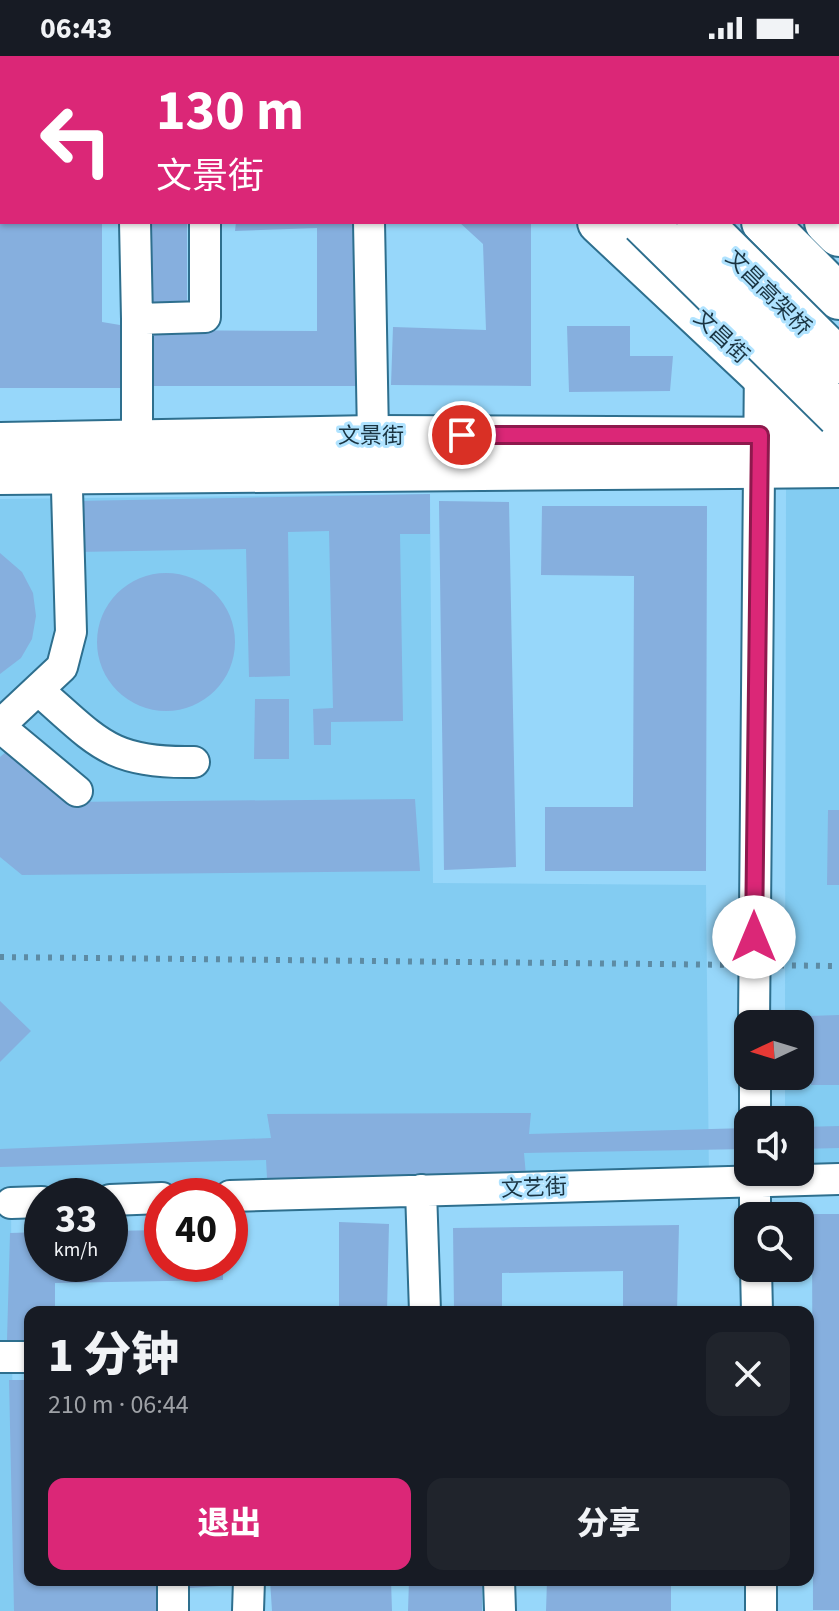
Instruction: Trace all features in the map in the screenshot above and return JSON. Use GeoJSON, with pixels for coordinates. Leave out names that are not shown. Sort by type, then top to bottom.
{"type":"FeatureCollection","features":[{"type":"Feature","properties":{"kind":"highway","name":"文昌街"},"geometry":{"type":"LineString","coordinates":[[602,224],[835,443]]}},
{"type":"Feature","properties":{"kind":"highway"},"geometry":{"type":"LineString","coordinates":[[645,224],[835,443]]}},
{"type":"Feature","properties":{"kind":"highway","name":"文昌高架桥"},"geometry":{"type":"LineString","coordinates":[[701,224],[839,361]]}},
{"type":"Feature","properties":{"kind":"highway","name":"文昌高架桥"},"geometry":{"type":"LineString","coordinates":[[763,224],[839,297]]}},
{"type":"Feature","properties":{"kind":"main road","name":"文景街"},"geometry":{"type":"LineString","coordinates":[[0,475],[137,438],[373,435],[760,452]]}},
{"type":"Feature","properties":{"kind":"main road","name":"文景街"},"geometry":{"type":"LineString","coordinates":[[0,442],[66,457],[760,452],[835,443]]}},
{"type":"Feature","properties":{"kind":"street"},"geometry":{"type":"LineString","coordinates":[[135,224],[137,438]]}},
{"type":"Feature","properties":{"kind":"street"},"geometry":{"type":"LineString","coordinates":[[137,319],[205,317],[205,224]]}},
{"type":"Feature","properties":{"kind":"street"},"geometry":{"type":"LineString","coordinates":[[369,224],[373,435]]}},
{"type":"Feature","properties":{"kind":"street"},"geometry":{"type":"LineString","coordinates":[[754,1010],[761,224]]}},
{"type":"Feature","properties":{"kind":"street"},"geometry":{"type":"LineString","coordinates":[[66,457],[71,632],[62,667],[0,726],[77,791]]}},
{"type":"Feature","properties":{"kind":"street"},"geometry":{"type":"LineString","coordinates":[[38,690],[105,748],[135,759],[194,762]]}},
{"type":"Feature","properties":{"kind":"street","name":"文艺街"},"geometry":{"type":"LineString","coordinates":[[248,1195],[734,1177]]}},
{"type":"Feature","properties":{"kind":"street","name":"文艺街"},"geometry":{"type":"LineString","coordinates":[[814,1178],[839,1179]]}},
{"type":"Feature","properties":{"kind":"street"},"geometry":{"type":"LineString","coordinates":[[421,1190],[425,1306]]}},
{"type":"Feature","properties":{"kind":"street"},"geometry":{"type":"LineString","coordinates":[[11,1203],[24,1203]]}},
{"type":"Feature","properties":{"kind":"street"},"geometry":{"type":"LineString","coordinates":[[756,1282],[757,1306]]}},
{"type":"Feature","properties":{"kind":"street"},"geometry":{"type":"LineString","coordinates":[[0,1357],[24,1357]]}},
{"type":"Feature","properties":{"kind":"street"},"geometry":{"type":"LineString","coordinates":[[173,1586],[173,1611],[190,1611]]}},
{"type":"Feature","properties":{"kind":"street"},"geometry":{"type":"LineString","coordinates":[[248,1611],[249,1586]]}},
{"type":"Feature","properties":{"kind":"street"},"geometry":{"type":"LineString","coordinates":[[499,1586],[500,1611]]}},
{"type":"Feature","properties":{"kind":"street"},"geometry":{"type":"LineString","coordinates":[[761,1586],[761,1611]]}},
{"type":"Feature","properties":{"kind":"shaded area"},"geometry":{"type":"Polygon","coordinates":[[[839,480],[839,1179],[814,1175],[814,1106],[785,1106],[785,1090],[814,1090],[814,1010],[785,1010],[786,489],[812,481],[839,480]]]}},
{"type":"Feature","properties":{"kind":"shaded area"},"geometry":{"type":"Polygon","coordinates":[[[430,494],[433,883],[706,885],[709,1182],[248,1195],[248,1178],[144,1178],[144,1196],[128,1196],[128,1178],[24,1178],[24,1200],[11,1203],[14,1611],[0,1611],[0,499],[430,494]]]}},
{"type":"Feature","properties":{"kind":"building"},"geometry":{"type":"Polygon","coordinates":[[[0,224],[102,224],[102,322],[120,325],[121,388],[0,388],[0,224]]]}},
{"type":"Feature","properties":{"kind":"building"},"geometry":{"type":"Polygon","coordinates":[[[147,224],[187,224],[187,307],[148,308],[147,224]]]}},
{"type":"Feature","properties":{"kind":"building"},"geometry":{"type":"Polygon","coordinates":[[[236,224],[366,224],[368,386],[144,386],[145,330],[317,331],[317,228],[235,231],[236,224]]]}},
{"type":"Feature","properties":{"kind":"building"},"geometry":{"type":"Polygon","coordinates":[[[461,224],[531,224],[531,386],[391,385],[393,327],[486,330],[483,244],[461,224]]]}},
{"type":"Feature","properties":{"kind":"building"},"geometry":{"type":"Polygon","coordinates":[[[567,326],[630,326],[630,356],[673,356],[670,391],[569,392],[567,326]]]}},
{"type":"Feature","properties":{"kind":"building"},"geometry":{"type":"Polygon","coordinates":[[[430,494],[430,534],[400,534],[403,721],[331,722],[331,745],[314,745],[313,709],[333,708],[329,531],[288,532],[290,676],[249,677],[246,549],[77,552],[77,501],[430,494]]]}},
{"type":"Feature","properties":{"kind":"building"},"geometry":{"type":"Polygon","coordinates":[[[439,501],[509,502],[516,867],[444,870],[439,501]]]}},
{"type":"Feature","properties":{"kind":"building"},"geometry":{"type":"Polygon","coordinates":[[[542,506],[707,506],[706,871],[545,871],[545,807],[633,807],[634,576],[541,575],[542,506]]]}},
{"type":"Feature","properties":{"kind":"building"},"geometry":{"type":"Polygon","coordinates":[[[0,553],[22,572],[33,593],[36,616],[32,639],[21,658],[0,674],[0,553]]]}},
{"type":"Feature","properties":{"kind":"building"},"geometry":{"type":"Polygon","coordinates":[[[166,573],[192,579],[215,593],[229,616],[235,642],[229,668],[215,691],[192,705],[166,711],[140,705],[117,691],[103,668],[97,642],[103,616],[117,593],[140,579],[166,573]]]}},
{"type":"Feature","properties":{"kind":"building"},"geometry":{"type":"Polygon","coordinates":[[[255,699],[289,699],[289,759],[254,759],[255,699]]]}},
{"type":"Feature","properties":{"kind":"building"},"geometry":{"type":"Polygon","coordinates":[[[7,751],[66,802],[415,799],[420,871],[22,875],[0,857],[0,757],[7,751]]]}},
{"type":"Feature","properties":{"kind":"building"},"geometry":{"type":"Polygon","coordinates":[[[828,810],[839,810],[839,885],[827,885],[828,810]]]}},
{"type":"Feature","properties":{"kind":"building"},"geometry":{"type":"Polygon","coordinates":[[[0,1001],[31,1031],[0,1062],[0,1001]]]}},
{"type":"Feature","properties":{"kind":"building"},"geometry":{"type":"Polygon","coordinates":[[[839,1015],[839,1085],[814,1085],[814,1016],[839,1015]]]}},
{"type":"Feature","properties":{"kind":"building"},"geometry":{"type":"Polygon","coordinates":[[[531,1113],[529,1134],[734,1128],[734,1149],[524,1153],[526,1176],[267,1178],[266,1160],[0,1167],[0,1149],[271,1138],[267,1114],[531,1113]]]}},
{"type":"Feature","properties":{"kind":"building"},"geometry":{"type":"Polygon","coordinates":[[[839,1126],[839,1148],[814,1149],[814,1127],[839,1126]]]}},
{"type":"Feature","properties":{"kind":"building"},"geometry":{"type":"Polygon","coordinates":[[[814,1214],[839,1214],[839,1610],[813,1610],[814,1214]]]}},
{"type":"Feature","properties":{"kind":"building"},"geometry":{"type":"Polygon","coordinates":[[[339,1222],[389,1224],[387,1306],[339,1306],[339,1222]]]}},
{"type":"Feature","properties":{"kind":"building"},"geometry":{"type":"Polygon","coordinates":[[[679,1225],[677,1306],[623,1306],[623,1271],[502,1273],[502,1306],[454,1306],[453,1228],[679,1225]]]}},
{"type":"Feature","properties":{"kind":"building"},"geometry":{"type":"Polygon","coordinates":[[[144,1230],[144,1281],[128,1282],[128,1231],[144,1230]]]}},
{"type":"Feature","properties":{"kind":"building"},"geometry":{"type":"Polygon","coordinates":[[[10,1233],[24,1233],[24,1282],[111,1282],[55,1283],[55,1306],[24,1306],[24,1341],[7,1340],[10,1233]]]}},
{"type":"Feature","properties":{"kind":"building"},"geometry":{"type":"Polygon","coordinates":[[[9,1380],[24,1380],[24,1586],[156,1586],[157,1611],[14,1611],[9,1380]]]}},
{"type":"Feature","properties":{"kind":"building"},"geometry":{"type":"Polygon","coordinates":[[[270,1586],[391,1586],[392,1611],[272,1611],[270,1586]]]}},
{"type":"Feature","properties":{"kind":"building"},"geometry":{"type":"Polygon","coordinates":[[[409,1586],[482,1586],[482,1611],[408,1611],[409,1586]]]}},
{"type":"Feature","properties":{"kind":"building"},"geometry":{"type":"Polygon","coordinates":[[[547,1586],[671,1586],[671,1611],[546,1611],[547,1586]]]}},
{"type":"Feature","properties":{"kind":"railway"},"geometry":{"type":"LineString","coordinates":[[0,957],[839,966]]}},
{"type":"Feature","properties":{"kind":"route"},"geometry":{"type":"LineString","coordinates":[[462,435],[760,435],[754,937]]}}]}
